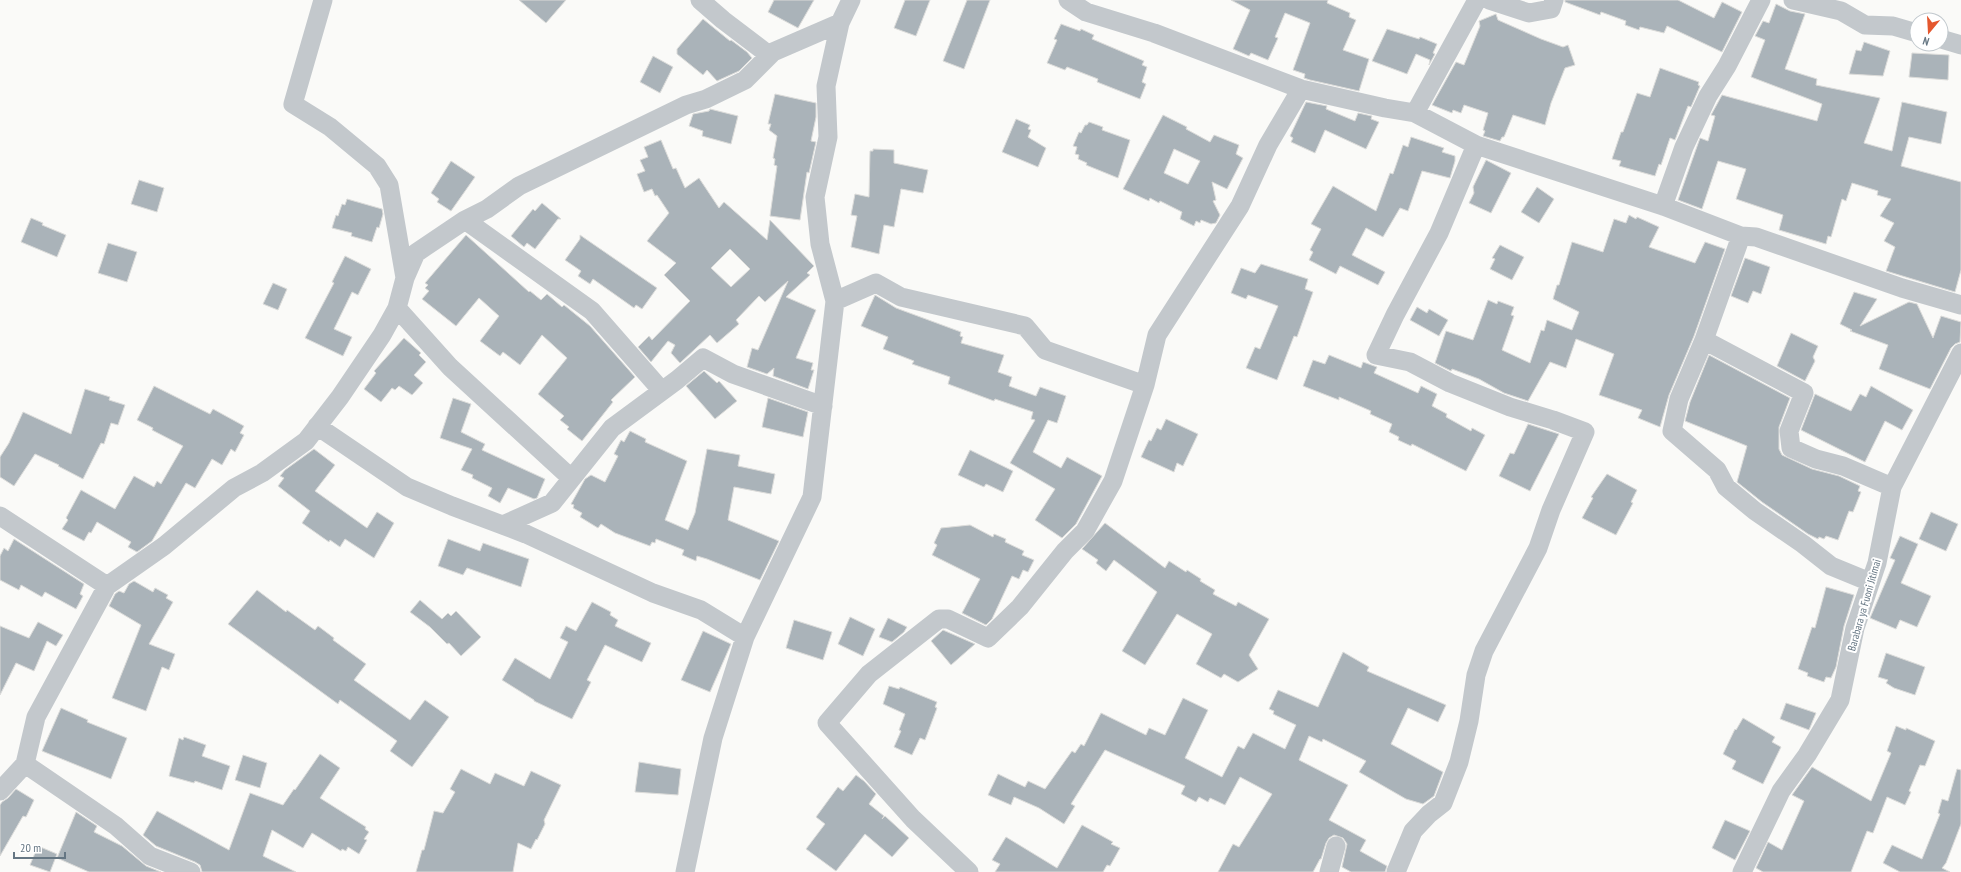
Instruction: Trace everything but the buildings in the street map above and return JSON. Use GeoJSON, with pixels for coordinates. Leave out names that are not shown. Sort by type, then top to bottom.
{"type":"FeatureCollection","features":[{"type":"Feature","properties":{"kind":"street"},"geometry":{"type":"LineString","coordinates":[[323,0],[293,104],[330,127],[377,166],[388,185],[405,278]]}},
{"type":"Feature","properties":{"kind":"street"},"geometry":{"type":"LineString","coordinates":[[700,0],[723,20],[769,55]]}},
{"type":"Feature","properties":{"kind":"street"},"geometry":{"type":"LineString","coordinates":[[685,872],[713,738],[745,637],[812,497],[835,301],[820,244],[815,197],[828,137],[826,86],[840,22],[851,0]]}},
{"type":"Feature","properties":{"kind":"street"},"geometry":{"type":"LineString","coordinates":[[1068,0],[1086,12],[1154,33],[1302,89],[1385,108],[1415,113],[1476,145],[1663,206],[1740,236],[1756,237],[1902,288],[1961,305]]}},
{"type":"Feature","properties":{"kind":"street"},"geometry":{"type":"LineString","coordinates":[[1415,113],[1477,0]]}},
{"type":"Feature","properties":{"kind":"street"},"geometry":{"type":"LineString","coordinates":[[1489,0],[1529,13],[1551,9],[1554,0]]}},
{"type":"Feature","properties":{"kind":"street"},"geometry":{"type":"LineString","coordinates":[[1663,206],[1684,147],[1708,96],[1727,66],[1761,0]]}},
{"type":"Feature","properties":{"kind":"street"},"geometry":{"type":"LineString","coordinates":[[1793,0],[1841,11],[1865,25],[1894,26],[1909,31]]}},
{"type":"Feature","properties":{"kind":"street"},"geometry":{"type":"LineString","coordinates":[[0,791],[25,764],[36,716],[107,586],[164,546],[234,488],[262,473],[306,441],[340,397],[373,348],[397,308],[405,278],[416,253],[465,220],[487,209],[519,186],[686,105],[706,99],[745,80],[773,52],[840,22]]}},
{"type":"Feature","properties":{"kind":"street"},"geometry":{"type":"LineString","coordinates":[[1949,42],[1961,46]]}},
{"type":"Feature","properties":{"kind":"street"},"geometry":{"type":"LineString","coordinates":[[969,872],[913,819],[827,723],[869,674],[938,619],[948,619],[988,638],[1020,607],[1065,551],[1085,531],[1113,481],[1145,385],[1157,335],[1240,206],[1268,145],[1302,89]]}},
{"type":"Feature","properties":{"kind":"street"},"geometry":{"type":"LineString","coordinates":[[1396,872],[1413,832],[1430,814],[1444,803],[1459,762],[1469,721],[1476,675],[1484,650],[1538,548],[1551,510],[1585,432],[1553,420],[1510,407],[1450,383],[1410,362],[1376,355],[1394,315],[1439,233],[1476,145]]}},
{"type":"Feature","properties":{"kind":"street"},"geometry":{"type":"LineString","coordinates":[[465,220],[592,311],[662,391]]}},
{"type":"Feature","properties":{"kind":"street"},"geometry":{"type":"LineString","coordinates":[[1740,236],[1704,340],[1679,399],[1672,431],[1717,470],[1726,487],[1755,511],[1803,544],[1831,566],[1870,582]]}},
{"type":"Feature","properties":{"kind":"street"},"geometry":{"type":"LineString","coordinates":[[835,301],[876,283],[901,297],[1025,326],[1046,350],[1145,385]]}},
{"type":"Feature","properties":{"kind":"street"},"geometry":{"type":"LineString","coordinates":[[397,308],[450,367],[571,478]]}},
{"type":"Feature","properties":{"kind":"street"},"geometry":{"type":"LineString","coordinates":[[1704,340],[1804,393],[1789,431],[1791,448],[1816,459],[1844,466],[1892,487]]}},
{"type":"Feature","properties":{"kind":"street","name":"Barabara ya Fuoni Jitimai"},"geometry":{"type":"LineString","coordinates":[[1742,872],[1781,791],[1807,755],[1840,700],[1855,628],[1877,563],[1892,487],[1961,353]]}},
{"type":"Feature","properties":{"kind":"street"},"geometry":{"type":"LineString","coordinates":[[504,525],[552,503],[612,428],[703,358],[733,374],[823,406]]}},
{"type":"Feature","properties":{"kind":"street"},"geometry":{"type":"LineString","coordinates":[[318,426],[407,487],[526,534],[653,593],[701,610],[745,637]]}},
{"type":"Feature","properties":{"kind":"street"},"geometry":{"type":"LineString","coordinates":[[0,516],[107,586]]}},
{"type":"Feature","properties":{"kind":"street"},"geometry":{"type":"LineString","coordinates":[[25,764],[116,826],[150,856],[190,872]]}},
{"type":"Feature","properties":{"kind":"street"},"geometry":{"type":"LineString","coordinates":[[1329,872],[1336,846]]}}]}
